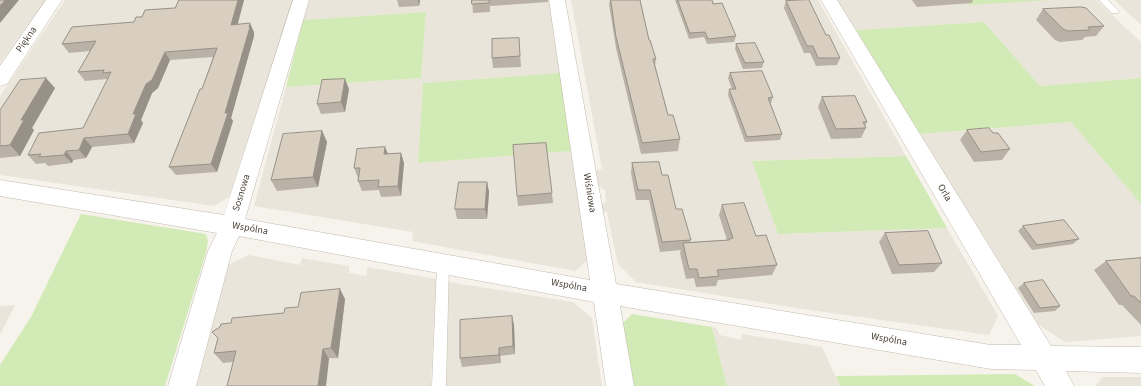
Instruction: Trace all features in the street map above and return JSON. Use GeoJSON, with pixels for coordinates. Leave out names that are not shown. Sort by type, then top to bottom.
{"type":"FeatureCollection","features":[{"type":"Feature","properties":{"kind":"street","name":"Piękna"},"geometry":{"type":"LineString","coordinates":[[0,80],[54,0]]}},
{"type":"Feature","properties":{"kind":"street","name":"Sosnowa"},"geometry":{"type":"LineString","coordinates":[[182,386],[220,251],[232,226],[301,0]]}},
{"type":"Feature","properties":{"kind":"street","name":"Wiśniowa"},"geometry":{"type":"LineString","coordinates":[[557,0],[620,386]]}},
{"type":"Feature","properties":{"kind":"street","name":"Orla"},"geometry":{"type":"LineString","coordinates":[[829,0],[1060,386]]}},
{"type":"Feature","properties":{"kind":"street","name":"Wspólna"},"geometry":{"type":"LineString","coordinates":[[0,188],[232,226],[606,293],[984,356],[1043,359],[1141,360]]}},
{"type":"Feature","properties":{"kind":"lane"},"geometry":{"type":"LineString","coordinates":[[1103,0],[1115,11]]}},
{"type":"Feature","properties":{"kind":"lane"},"geometry":{"type":"LineString","coordinates":[[439,386],[443,264]]}},
{"type":"Feature","properties":{"kind":"shaded area"},"geometry":{"type":"Polygon","coordinates":[[[0,0],[45,0],[0,63],[0,0]]]}},
{"type":"Feature","properties":{"kind":"shaded area"},"geometry":{"type":"Polygon","coordinates":[[[65,0],[293,0],[234,194],[214,206],[0,175],[0,96],[65,0]]]}},
{"type":"Feature","properties":{"kind":"shaded area"},"geometry":{"type":"Polygon","coordinates":[[[308,0],[549,0],[560,73],[423,83],[418,163],[571,151],[588,260],[575,271],[412,241],[413,232],[254,206],[286,87],[421,78],[426,12],[303,20],[308,0]]]}},
{"type":"Feature","properties":{"kind":"shaded area"},"geometry":{"type":"Polygon","coordinates":[[[571,0],[818,0],[906,156],[752,161],[778,234],[947,228],[998,316],[989,335],[803,309],[636,282],[618,264],[607,212],[600,212],[599,206],[606,202],[605,190],[596,185],[595,170],[602,169],[571,0]]]}},
{"type":"Feature","properties":{"kind":"shaded area"},"geometry":{"type":"Polygon","coordinates":[[[837,0],[1096,0],[1141,42],[1141,78],[1040,86],[984,22],[856,30],[837,0]]]}},
{"type":"Feature","properties":{"kind":"shaded area"},"geometry":{"type":"Polygon","coordinates":[[[1114,0],[1141,0],[1141,25],[1114,0]]]}},
{"type":"Feature","properties":{"kind":"shaded area"},"geometry":{"type":"Polygon","coordinates":[[[1071,122],[1141,204],[1141,336],[1065,342],[1037,324],[919,134],[1071,122]]]}},
{"type":"Feature","properties":{"kind":"shaded area"},"geometry":{"type":"Polygon","coordinates":[[[249,255],[300,265],[302,258],[349,266],[349,273],[366,276],[368,267],[436,279],[431,386],[193,386],[228,265],[249,255]]]}},
{"type":"Feature","properties":{"kind":"shaded area"},"geometry":{"type":"Polygon","coordinates":[[[449,282],[573,302],[592,318],[602,386],[446,386],[449,282]]]}},
{"type":"Feature","properties":{"kind":"shaded area"},"geometry":{"type":"Polygon","coordinates":[[[15,305],[0,335],[0,306],[15,305]]]}},
{"type":"Feature","properties":{"kind":"shaded area"},"geometry":{"type":"Polygon","coordinates":[[[712,327],[716,328],[720,335],[741,340],[742,334],[822,347],[840,386],[727,386],[712,327]]]}},
{"type":"Feature","properties":{"kind":"shaded area"},"geometry":{"type":"Polygon","coordinates":[[[1102,377],[1141,377],[1141,386],[1096,386],[1102,377]]]}},
{"type":"Feature","properties":{"kind":"green space"},"geometry":{"type":"Polygon","coordinates":[[[965,0],[1051,0],[969,5],[965,0]]]}},
{"type":"Feature","properties":{"kind":"green space"},"geometry":{"type":"Polygon","coordinates":[[[426,12],[421,78],[286,87],[303,20],[426,12]]]}},
{"type":"Feature","properties":{"kind":"green space"},"geometry":{"type":"Polygon","coordinates":[[[984,22],[1040,86],[1141,78],[1141,204],[1071,122],[919,134],[856,30],[984,22]]]}},
{"type":"Feature","properties":{"kind":"green space"},"geometry":{"type":"Polygon","coordinates":[[[560,73],[571,151],[418,163],[423,83],[560,73]]]}},
{"type":"Feature","properties":{"kind":"green space"},"geometry":{"type":"Polygon","coordinates":[[[906,156],[947,228],[778,234],[752,161],[906,156]]]}},
{"type":"Feature","properties":{"kind":"green space"},"geometry":{"type":"Polygon","coordinates":[[[81,214],[206,234],[208,241],[206,253],[165,386],[0,386],[0,365],[31,317],[81,214]]]}},
{"type":"Feature","properties":{"kind":"green space"},"geometry":{"type":"Polygon","coordinates":[[[632,314],[712,327],[727,386],[631,386],[620,326],[632,314]]]}},
{"type":"Feature","properties":{"kind":"green space"},"geometry":{"type":"Polygon","coordinates":[[[1015,374],[1035,386],[840,386],[836,376],[1015,374]]]}},
{"type":"Feature","properties":{"kind":"building"},"geometry":{"type":"Polygon","coordinates":[[[0,0],[5,0],[0,6],[0,0]]]}},
{"type":"Feature","properties":{"kind":"building"},"geometry":{"type":"Polygon","coordinates":[[[179,0],[238,0],[231,25],[250,23],[225,113],[228,113],[211,164],[169,167],[200,89],[202,89],[217,48],[165,52],[152,80],[146,84],[133,114],[136,114],[128,134],[84,138],[79,150],[66,151],[64,155],[39,157],[41,154],[28,155],[39,133],[83,128],[111,72],[103,73],[104,70],[78,72],[96,41],[62,44],[72,27],[134,22],[136,17],[142,17],[145,10],[175,8],[179,0]]]}},
{"type":"Feature","properties":{"kind":"building"},"geometry":{"type":"Polygon","coordinates":[[[472,0],[489,0],[489,3],[472,4],[472,0]]]}},
{"type":"Feature","properties":{"kind":"building"},"geometry":{"type":"Polygon","coordinates":[[[611,0],[640,0],[649,40],[656,59],[653,59],[668,115],[673,115],[680,139],[642,143],[616,37],[611,0]]]}},
{"type":"Feature","properties":{"kind":"building"},"geometry":{"type":"Polygon","coordinates":[[[678,0],[712,0],[713,4],[722,3],[736,36],[708,39],[705,32],[690,33],[678,0]]]}},
{"type":"Feature","properties":{"kind":"building"},"geometry":{"type":"Polygon","coordinates":[[[809,0],[826,35],[829,35],[840,58],[818,58],[813,46],[807,46],[786,1],[809,0]]]}},
{"type":"Feature","properties":{"kind":"building"},"geometry":{"type":"Polygon","coordinates":[[[1086,8],[1104,26],[1088,27],[1090,30],[1068,31],[1063,29],[1043,9],[1086,8]]]}},
{"type":"Feature","properties":{"kind":"building"},"geometry":{"type":"Polygon","coordinates":[[[519,38],[520,56],[492,58],[492,39],[519,38]]]}},
{"type":"Feature","properties":{"kind":"building"},"geometry":{"type":"Polygon","coordinates":[[[755,43],[764,62],[745,63],[736,44],[755,43]]]}},
{"type":"Feature","properties":{"kind":"building"},"geometry":{"type":"Polygon","coordinates":[[[762,71],[773,97],[768,98],[782,134],[747,137],[729,89],[736,89],[730,73],[762,71]]]}},
{"type":"Feature","properties":{"kind":"building"},"geometry":{"type":"Polygon","coordinates":[[[46,78],[21,120],[24,120],[10,145],[0,146],[0,110],[20,80],[46,78]]]}},
{"type":"Feature","properties":{"kind":"building"},"geometry":{"type":"Polygon","coordinates":[[[345,79],[341,102],[317,104],[322,80],[345,79]]]}},
{"type":"Feature","properties":{"kind":"building"},"geometry":{"type":"Polygon","coordinates":[[[855,96],[867,122],[863,122],[866,128],[836,129],[822,97],[855,96]]]}},
{"type":"Feature","properties":{"kind":"building"},"geometry":{"type":"Polygon","coordinates":[[[989,128],[993,133],[998,133],[1010,149],[981,152],[967,130],[989,128]]]}},
{"type":"Feature","properties":{"kind":"building"},"geometry":{"type":"Polygon","coordinates":[[[322,131],[313,177],[271,180],[283,134],[322,131]]]}},
{"type":"Feature","properties":{"kind":"building"},"geometry":{"type":"Polygon","coordinates":[[[546,143],[552,193],[517,196],[513,145],[546,143]]]}},
{"type":"Feature","properties":{"kind":"building"},"geometry":{"type":"Polygon","coordinates":[[[385,147],[384,154],[401,153],[398,186],[378,187],[379,180],[358,181],[360,168],[354,168],[357,149],[385,147]]]}},
{"type":"Feature","properties":{"kind":"building"},"geometry":{"type":"Polygon","coordinates":[[[659,162],[662,175],[668,175],[676,209],[682,209],[691,240],[662,242],[650,190],[638,190],[632,163],[659,162]]]}},
{"type":"Feature","properties":{"kind":"building"},"geometry":{"type":"Polygon","coordinates":[[[459,182],[487,182],[485,209],[455,209],[459,182]]]}},
{"type":"Feature","properties":{"kind":"building"},"geometry":{"type":"Polygon","coordinates":[[[744,203],[756,236],[766,235],[777,265],[717,270],[719,276],[699,278],[697,269],[689,269],[683,243],[729,240],[733,238],[722,205],[744,203]]]}},
{"type":"Feature","properties":{"kind":"building"},"geometry":{"type":"Polygon","coordinates":[[[1064,220],[1079,239],[1037,245],[1023,226],[1064,220]]]}},
{"type":"Feature","properties":{"kind":"building"},"geometry":{"type":"Polygon","coordinates":[[[928,231],[942,263],[899,265],[885,233],[928,231]]]}},
{"type":"Feature","properties":{"kind":"building"},"geometry":{"type":"Polygon","coordinates":[[[1141,258],[1141,303],[1134,296],[1131,296],[1106,261],[1141,258]]]}},
{"type":"Feature","properties":{"kind":"building"},"geometry":{"type":"Polygon","coordinates":[[[1043,280],[1060,306],[1040,308],[1024,283],[1043,280]]]}},
{"type":"Feature","properties":{"kind":"building"},"geometry":{"type":"Polygon","coordinates":[[[340,289],[331,348],[323,349],[318,386],[227,386],[236,351],[214,353],[218,338],[212,332],[220,327],[221,324],[231,323],[232,318],[284,313],[285,308],[298,307],[301,293],[340,289]]]}},
{"type":"Feature","properties":{"kind":"building"},"geometry":{"type":"Polygon","coordinates":[[[512,316],[513,346],[499,348],[499,355],[460,358],[460,320],[512,316]]]}}]}
